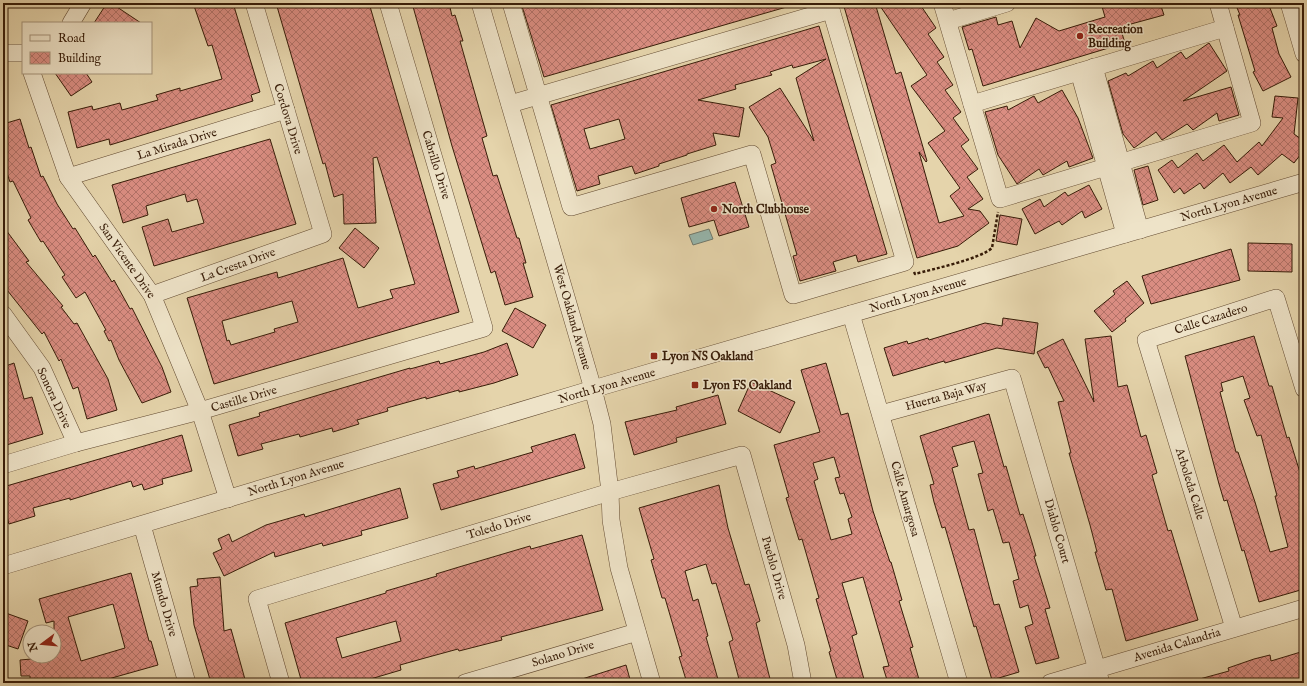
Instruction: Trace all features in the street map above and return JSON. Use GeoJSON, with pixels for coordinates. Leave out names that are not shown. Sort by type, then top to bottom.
{"type":"FeatureCollection","features":[{"type":"Feature","properties":{"kind":"street"},"geometry":{"type":"LineString","coordinates":[[72,22],[83,3]]}},
{"type":"Feature","properties":{"kind":"street","name":"Cordova Drive"},"geometry":{"type":"LineString","coordinates":[[254,3],[323,234]]}},
{"type":"Feature","properties":{"kind":"street","name":"Cabrillo Drive"},"geometry":{"type":"LineString","coordinates":[[388,3],[484,328]]}},
{"type":"Feature","properties":{"kind":"street","name":"West Oakland Avenue"},"geometry":{"type":"LineString","coordinates":[[480,3],[602,424],[610,492],[610,520],[619,568],[652,683]]}},
{"type":"Feature","properties":{"kind":"street"},"geometry":{"type":"LineString","coordinates":[[510,104],[539,96],[830,6],[905,262],[793,295],[752,154],[572,207],[539,96],[511,3]]}},
{"type":"Feature","properties":{"kind":"street"},"geometry":{"type":"LineString","coordinates":[[942,3],[1000,199],[1252,123],[1218,3]]}},
{"type":"Feature","properties":{"kind":"street"},"geometry":{"type":"LineString","coordinates":[[948,21],[1007,3]]}},
{"type":"Feature","properties":{"kind":"street"},"geometry":{"type":"LineString","coordinates":[[1289,3],[1304,54]]}},
{"type":"Feature","properties":{"kind":"street"},"geometry":{"type":"LineString","coordinates":[[972,104],[1225,28]]}},
{"type":"Feature","properties":{"kind":"street"},"geometry":{"type":"LineString","coordinates":[[3,53],[22,53]]}},
{"type":"Feature","properties":{"kind":"street"},"geometry":{"type":"LineString","coordinates":[[1086,69],[1133,232]]}},
{"type":"Feature","properties":{"kind":"street","name":"San Vicente Drive"},"geometry":{"type":"LineString","coordinates":[[32,74],[68,177],[152,295],[200,412],[228,499]]}},
{"type":"Feature","properties":{"kind":"street","name":"La Mirada Drive"},"geometry":{"type":"LineString","coordinates":[[68,177],[286,110]]}},
{"type":"Feature","properties":{"kind":"street","name":"North Lyon Avenue"},"geometry":{"type":"LineString","coordinates":[[3,566],[593,389],[1304,182]]}},
{"type":"Feature","properties":{"kind":"street","name":"La Cresta Drive"},"geometry":{"type":"LineString","coordinates":[[152,295],[323,234]]}},
{"type":"Feature","properties":{"kind":"street","name":"Calle Cazadero"},"geometry":{"type":"LineString","coordinates":[[1146,340],[1276,298],[1304,389]]}},
{"type":"Feature","properties":{"kind":"street","name":"Sonora Drive"},"geometry":{"type":"LineString","coordinates":[[3,314],[42,368],[76,443]]}},
{"type":"Feature","properties":{"kind":"street","name":"Calle Amargosa"},"geometry":{"type":"LineString","coordinates":[[851,314],[959,683]]}},
{"type":"Feature","properties":{"kind":"street","name":"Castille Drive"},"geometry":{"type":"LineString","coordinates":[[3,465],[76,443],[200,412],[484,328]]}},
{"type":"Feature","properties":{"kind":"street","name":"Arboleda Calle"},"geometry":{"type":"LineString","coordinates":[[1146,340],[1234,628]]}},
{"type":"Feature","properties":{"kind":"street","name":"Huerta Baja Way"},"geometry":{"type":"LineString","coordinates":[[881,414],[1012,378]]}},
{"type":"Feature","properties":{"kind":"street","name":"Diablo Court"},"geometry":{"type":"LineString","coordinates":[[1012,378],[1099,676]]}},
{"type":"Feature","properties":{"kind":"street","name":"Toledo Drive"},"geometry":{"type":"LineString","coordinates":[[281,683],[257,599],[610,492],[742,454]]}},
{"type":"Feature","properties":{"kind":"street","name":"Pueblo Drive"},"geometry":{"type":"LineString","coordinates":[[742,454],[796,645],[803,683]]}},
{"type":"Feature","properties":{"kind":"street","name":"Mundo Drive"},"geometry":{"type":"LineString","coordinates":[[142,525],[187,683]]}},
{"type":"Feature","properties":{"kind":"street","name":"Avenida Calandria"},"geometry":{"type":"LineString","coordinates":[[1050,683],[1099,676],[1234,628],[1304,608]]}},
{"type":"Feature","properties":{"kind":"street","name":"Solano Drive"},"geometry":{"type":"LineString","coordinates":[[465,683],[637,632]]}},
{"type":"Feature","properties":{"kind":"path"},"geometry":{"type":"LineString","coordinates":[[905,262],[915,274],[968,260],[989,251],[992,248],[1000,199]]}},
{"type":"Feature","properties":{"kind":"water"},"geometry":{"type":"Polygon","coordinates":[[[709,229],[713,239],[693,245],[689,235],[709,229]]]}},
{"type":"Feature","properties":{"kind":"building"},"geometry":{"type":"Polygon","coordinates":[[[107,3],[111,3],[140,22],[95,22],[107,3]]]}},
{"type":"Feature","properties":{"kind":"building"},"geometry":{"type":"Polygon","coordinates":[[[193,3],[233,3],[260,92],[251,95],[253,101],[110,145],[109,139],[77,148],[68,112],[92,106],[93,110],[120,103],[122,110],[158,100],[156,95],[180,88],[180,91],[222,79],[212,45],[208,46],[193,3]]]}},
{"type":"Feature","properties":{"kind":"building"},"geometry":{"type":"Polygon","coordinates":[[[276,3],[369,3],[459,312],[214,384],[187,298],[277,272],[278,278],[343,258],[358,308],[393,298],[390,290],[415,284],[377,157],[373,158],[376,223],[344,224],[343,194],[334,197],[325,163],[323,164],[276,3]],[[292,301],[222,321],[227,341],[229,340],[231,345],[275,332],[274,329],[298,322],[292,301]]]}},
{"type":"Feature","properties":{"kind":"building"},"geometry":{"type":"Polygon","coordinates":[[[412,3],[449,3],[452,16],[455,15],[463,41],[460,41],[487,136],[482,138],[493,176],[497,175],[517,238],[519,238],[526,263],[523,263],[533,297],[505,305],[495,271],[491,273],[452,146],[412,3]]]}},
{"type":"Feature","properties":{"kind":"building"},"geometry":{"type":"Polygon","coordinates":[[[521,3],[790,3],[790,6],[544,77],[521,3]]]}},
{"type":"Feature","properties":{"kind":"building"},"geometry":{"type":"Polygon","coordinates":[[[843,3],[875,3],[896,74],[901,72],[927,161],[926,162],[919,152],[939,223],[964,216],[950,196],[960,188],[928,143],[945,131],[911,86],[927,75],[878,3],[919,3],[936,28],[928,34],[944,57],[937,62],[953,85],[945,90],[961,112],[953,118],[969,140],[961,146],[978,169],[967,177],[983,199],[968,209],[980,211],[989,223],[958,246],[917,258],[843,3]]]}},
{"type":"Feature","properties":{"kind":"building"},"geometry":{"type":"Polygon","coordinates":[[[1101,3],[1160,3],[1164,15],[1120,27],[1125,43],[983,86],[972,49],[969,50],[962,27],[996,17],[998,25],[1012,21],[1020,48],[1036,18],[1059,31],[1105,17],[1101,3]]]}},
{"type":"Feature","properties":{"kind":"building"},"geometry":{"type":"Polygon","coordinates":[[[1235,3],[1268,3],[1277,26],[1272,28],[1279,54],[1291,77],[1263,91],[1253,72],[1255,71],[1238,15],[1240,15],[1235,3]]]}},
{"type":"Feature","properties":{"kind":"building"},"geometry":{"type":"Polygon","coordinates":[[[819,26],[887,254],[858,262],[856,255],[833,262],[836,271],[800,281],[793,256],[797,255],[771,165],[776,163],[768,137],[749,107],[780,88],[814,141],[796,78],[826,59],[793,68],[792,65],[770,72],[772,75],[735,85],[736,89],[698,100],[744,108],[739,137],[713,133],[716,145],[659,164],[659,166],[635,174],[632,166],[598,176],[600,184],[577,191],[551,105],[819,26]],[[619,119],[584,129],[590,149],[625,139],[619,119]]]}},
{"type":"Feature","properties":{"kind":"building"},"geometry":{"type":"Polygon","coordinates":[[[1209,43],[1227,71],[1183,101],[1231,87],[1239,115],[1219,121],[1217,113],[1193,130],[1187,124],[1162,140],[1156,132],[1134,148],[1123,134],[1108,81],[1126,73],[1128,76],[1153,61],[1157,68],[1181,52],[1186,59],[1209,43]]]}},
{"type":"Feature","properties":{"kind":"building"},"geometry":{"type":"Polygon","coordinates":[[[56,74],[87,74],[92,82],[71,96],[56,74]]]}},
{"type":"Feature","properties":{"kind":"building"},"geometry":{"type":"Polygon","coordinates":[[[1062,90],[1078,118],[1093,158],[1069,167],[1067,161],[1043,175],[1039,169],[1017,184],[998,155],[985,112],[1007,106],[1008,110],[1034,96],[1038,103],[1062,90]]]}},
{"type":"Feature","properties":{"kind":"building"},"geometry":{"type":"Polygon","coordinates":[[[1275,96],[1298,98],[1294,134],[1304,141],[1304,150],[1294,163],[1282,154],[1258,175],[1251,167],[1230,183],[1223,173],[1204,189],[1200,183],[1184,194],[1180,188],[1174,193],[1158,170],[1172,160],[1178,168],[1197,153],[1203,161],[1224,145],[1237,162],[1259,142],[1262,146],[1283,118],[1272,117],[1275,96]]]}},
{"type":"Feature","properties":{"kind":"building"},"geometry":{"type":"Polygon","coordinates":[[[20,119],[29,148],[31,147],[41,177],[43,176],[57,204],[73,229],[75,228],[93,257],[95,255],[112,282],[114,280],[130,309],[132,308],[162,367],[171,392],[142,403],[119,360],[111,340],[109,341],[104,331],[106,330],[85,292],[76,298],[62,277],[65,275],[43,241],[41,242],[28,220],[31,218],[13,181],[10,182],[3,162],[3,124],[20,119]]]}},
{"type":"Feature","properties":{"kind":"building"},"geometry":{"type":"Polygon","coordinates":[[[270,139],[296,224],[154,266],[142,227],[168,219],[172,232],[204,223],[197,199],[187,202],[185,194],[146,206],[148,215],[123,223],[112,185],[270,139]]]}},
{"type":"Feature","properties":{"kind":"building"},"geometry":{"type":"Polygon","coordinates":[[[1148,166],[1158,200],[1143,205],[1134,170],[1148,166]]]}},
{"type":"Feature","properties":{"kind":"building","name":"North Clubhouse"},"geometry":{"type":"Polygon","coordinates":[[[735,182],[749,227],[719,236],[714,220],[689,227],[681,198],[735,182]]]}},
{"type":"Feature","properties":{"kind":"building"},"geometry":{"type":"Polygon","coordinates":[[[1089,185],[1102,209],[1085,218],[1082,211],[1062,225],[1059,221],[1035,234],[1022,209],[1040,199],[1044,207],[1065,192],[1068,196],[1089,185]]]}},
{"type":"Feature","properties":{"kind":"building"},"geometry":{"type":"Polygon","coordinates":[[[1000,215],[1022,219],[1017,245],[996,241],[1000,215]]]}},
{"type":"Feature","properties":{"kind":"building"},"geometry":{"type":"Polygon","coordinates":[[[3,226],[29,261],[26,262],[63,306],[61,307],[74,324],[77,323],[108,379],[117,410],[87,419],[78,387],[73,389],[61,359],[59,361],[44,332],[42,334],[3,285],[3,226]]]}},
{"type":"Feature","properties":{"kind":"building"},"geometry":{"type":"Polygon","coordinates":[[[355,228],[379,248],[364,268],[339,248],[355,228]]]}},
{"type":"Feature","properties":{"kind":"building"},"geometry":{"type":"Polygon","coordinates":[[[1248,243],[1292,244],[1292,272],[1248,271],[1248,243]]]}},
{"type":"Feature","properties":{"kind":"building"},"geometry":{"type":"Polygon","coordinates":[[[1231,249],[1240,280],[1151,304],[1142,276],[1231,249]]]}},
{"type":"Feature","properties":{"kind":"building"},"geometry":{"type":"Polygon","coordinates":[[[1127,281],[1144,303],[1125,319],[1126,321],[1112,332],[1094,311],[1115,294],[1113,291],[1127,281]]]}},
{"type":"Feature","properties":{"kind":"building"},"geometry":{"type":"Polygon","coordinates":[[[515,308],[546,325],[533,348],[502,331],[515,308]]]}},
{"type":"Feature","properties":{"kind":"building"},"geometry":{"type":"Polygon","coordinates":[[[1003,318],[1038,323],[1034,354],[997,348],[945,363],[944,361],[893,376],[884,348],[907,341],[908,344],[928,338],[929,340],[985,323],[1002,326],[1003,318]]]}},
{"type":"Feature","properties":{"kind":"building"},"geometry":{"type":"Polygon","coordinates":[[[1111,336],[1118,387],[1127,385],[1141,437],[1146,435],[1157,473],[1152,475],[1168,531],[1171,530],[1198,620],[1126,641],[1112,589],[1106,590],[1095,552],[1097,552],[1090,525],[1069,453],[1071,453],[1058,402],[1064,401],[1048,367],[1045,368],[1037,352],[1063,339],[1094,402],[1085,339],[1111,336]]]}},
{"type":"Feature","properties":{"kind":"building"},"geometry":{"type":"Polygon","coordinates":[[[1254,336],[1269,386],[1272,386],[1287,438],[1289,437],[1302,479],[1300,479],[1304,494],[1304,589],[1259,602],[1244,550],[1242,551],[1227,500],[1224,501],[1185,356],[1254,336]],[[1243,376],[1221,383],[1223,391],[1220,392],[1236,452],[1238,452],[1255,502],[1270,552],[1288,547],[1275,496],[1277,496],[1261,435],[1257,436],[1244,400],[1250,398],[1243,376]]]}},
{"type":"Feature","properties":{"kind":"building"},"geometry":{"type":"Polygon","coordinates":[[[507,343],[518,375],[459,392],[459,390],[426,399],[426,397],[387,408],[388,411],[357,420],[359,424],[333,432],[332,428],[300,437],[299,434],[261,444],[263,449],[238,456],[229,425],[260,416],[259,413],[410,368],[439,361],[440,364],[484,352],[507,343]]]}},
{"type":"Feature","properties":{"kind":"building"},"geometry":{"type":"Polygon","coordinates":[[[14,363],[24,399],[32,397],[43,434],[3,446],[3,367],[14,363]]]}},
{"type":"Feature","properties":{"kind":"building"},"geometry":{"type":"Polygon","coordinates":[[[826,363],[841,415],[848,413],[873,511],[891,562],[902,600],[899,601],[913,647],[910,648],[920,683],[888,683],[883,667],[889,666],[863,577],[842,583],[857,634],[852,636],[865,683],[838,683],[829,652],[831,651],[816,599],[819,598],[802,539],[799,540],[786,498],[789,497],[774,445],[820,432],[801,370],[826,363]],[[834,457],[813,463],[818,479],[814,481],[831,540],[852,534],[848,519],[852,517],[844,493],[840,494],[835,478],[840,477],[834,457]]]}},
{"type":"Feature","properties":{"kind":"building"},"geometry":{"type":"Polygon","coordinates":[[[751,382],[795,402],[780,433],[738,411],[751,382]]]}},
{"type":"Feature","properties":{"kind":"building"},"geometry":{"type":"Polygon","coordinates":[[[718,395],[726,424],[676,438],[677,442],[634,455],[625,422],[677,410],[676,407],[718,395]]]}},
{"type":"Feature","properties":{"kind":"building"},"geometry":{"type":"Polygon","coordinates":[[[989,414],[1004,467],[1006,466],[1020,515],[1023,514],[1036,556],[1034,556],[1050,608],[1045,609],[1059,658],[1036,664],[1025,627],[1033,624],[1028,605],[1020,608],[1013,581],[1019,579],[1009,542],[1003,543],[993,509],[988,511],[978,474],[983,473],[974,441],[952,447],[958,466],[952,468],[969,530],[974,529],[994,605],[999,604],[1019,672],[992,680],[976,626],[974,627],[945,527],[942,528],[934,502],[930,485],[934,484],[920,436],[989,414]]]}},
{"type":"Feature","properties":{"kind":"building"},"geometry":{"type":"Polygon","coordinates":[[[575,434],[585,468],[441,510],[433,484],[459,477],[457,471],[474,466],[475,469],[533,452],[531,447],[575,434]]]}},
{"type":"Feature","properties":{"kind":"building"},"geometry":{"type":"Polygon","coordinates":[[[182,435],[192,471],[162,479],[163,484],[144,490],[142,484],[133,487],[131,481],[70,500],[70,498],[33,508],[35,516],[9,524],[3,505],[3,487],[182,435]]]}},
{"type":"Feature","properties":{"kind":"building"},"geometry":{"type":"Polygon","coordinates":[[[719,485],[728,528],[745,585],[749,584],[760,621],[756,623],[771,683],[740,683],[729,642],[733,640],[716,583],[712,584],[706,564],[685,571],[693,601],[698,599],[708,636],[706,637],[719,683],[687,683],[679,657],[682,656],[665,598],[662,598],[651,560],[654,559],[639,508],[719,485]]]}},
{"type":"Feature","properties":{"kind":"building"},"geometry":{"type":"Polygon","coordinates":[[[400,488],[408,518],[361,531],[362,535],[323,546],[322,543],[275,557],[274,552],[224,576],[213,553],[222,549],[218,539],[229,534],[232,542],[266,525],[304,514],[305,517],[400,488]]]}},
{"type":"Feature","properties":{"kind":"building"},"geometry":{"type":"Polygon","coordinates":[[[582,535],[603,610],[501,637],[502,640],[459,651],[458,649],[400,665],[401,670],[357,683],[302,683],[285,623],[386,593],[386,591],[437,576],[436,574],[459,567],[530,546],[531,549],[582,535]],[[396,621],[336,638],[342,658],[401,641],[396,621]]]}},
{"type":"Feature","properties":{"kind":"building"},"geometry":{"type":"Polygon","coordinates":[[[131,573],[149,641],[151,641],[158,665],[94,683],[30,683],[30,676],[21,676],[20,660],[22,660],[22,664],[62,664],[62,624],[54,624],[54,621],[46,623],[39,599],[131,573]],[[113,604],[68,617],[81,661],[125,648],[113,604]]]}},
{"type":"Feature","properties":{"kind":"building"},"geometry":{"type":"Polygon","coordinates":[[[220,577],[224,631],[231,629],[246,683],[211,683],[194,625],[190,587],[198,586],[197,579],[220,577]]]}},
{"type":"Feature","properties":{"kind":"building"},"geometry":{"type":"Polygon","coordinates":[[[3,612],[28,621],[27,624],[22,624],[22,638],[18,649],[3,644],[3,612]]]}},
{"type":"Feature","properties":{"kind":"building"},"geometry":{"type":"Polygon","coordinates":[[[1304,651],[1304,678],[1288,683],[1287,679],[1274,683],[1196,683],[1196,680],[1229,671],[1228,668],[1254,659],[1270,655],[1271,661],[1304,651]]]}},
{"type":"Feature","properties":{"kind":"building"},"geometry":{"type":"Polygon","coordinates":[[[626,665],[631,683],[579,683],[579,680],[626,665]]]}},
{"type":"Feature","properties":{"kind":"place","name":"Recreation Building"},"geometry":{"type":"Point","coordinates":[1080,36]}},
{"type":"Feature","properties":{"kind":"place","name":"North Clubhouse"},"geometry":{"type":"Point","coordinates":[714,209]}},
{"type":"Feature","properties":{"kind":"place","name":"Lyon NS Oakland"},"geometry":{"type":"Point","coordinates":[654,356]}},
{"type":"Feature","properties":{"kind":"place","name":"Lyon FS Oakland"},"geometry":{"type":"Point","coordinates":[695,385]}}]}
